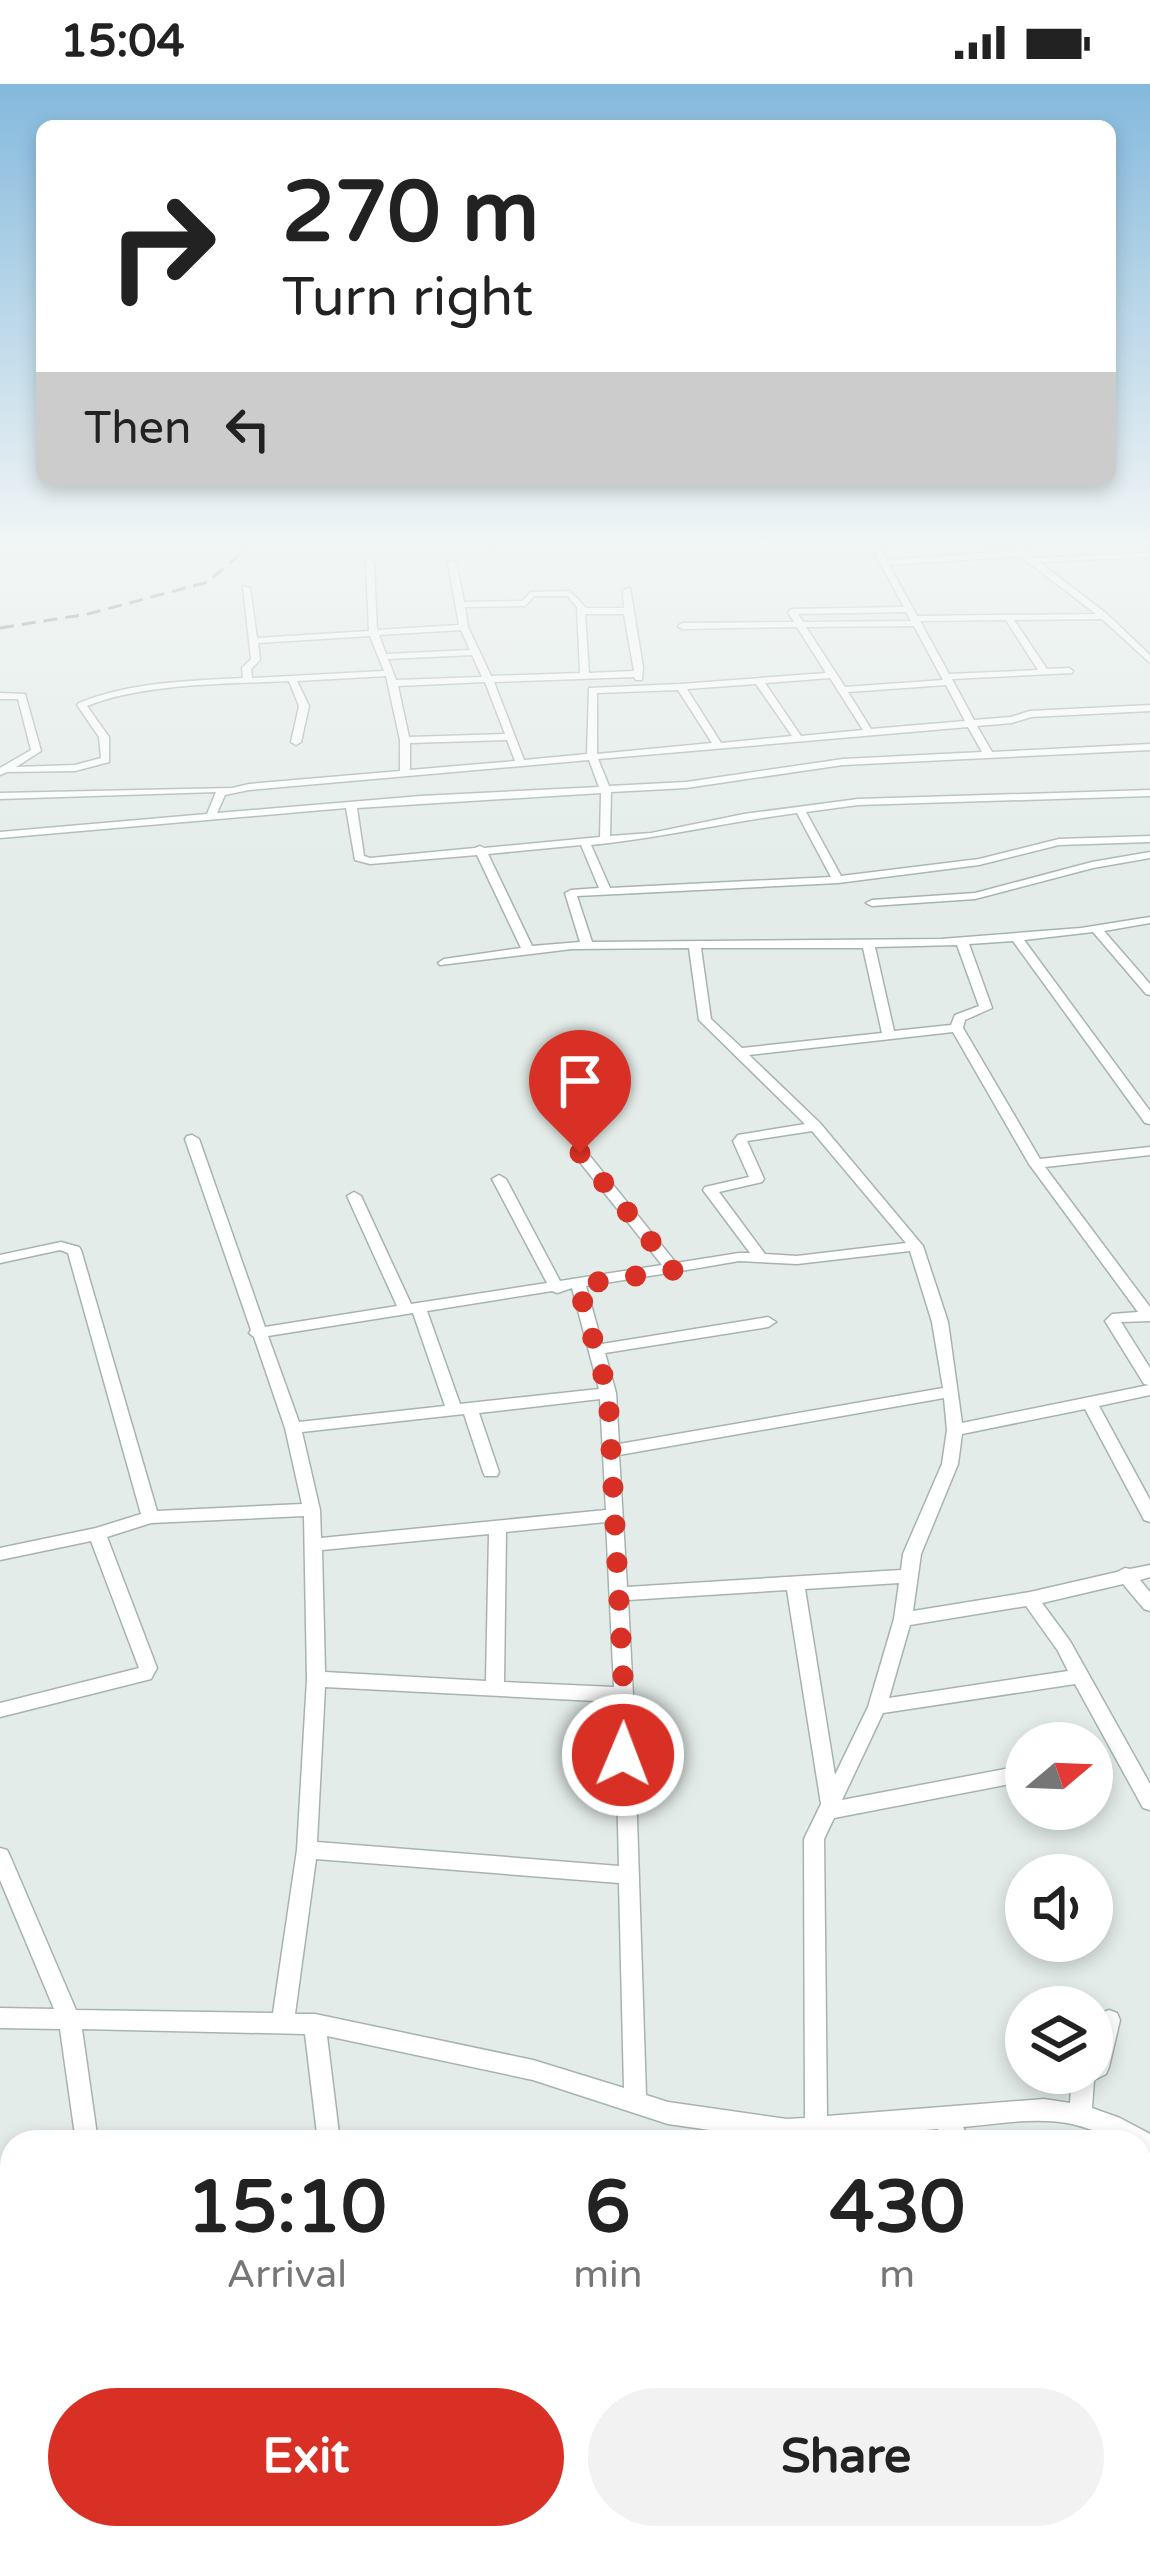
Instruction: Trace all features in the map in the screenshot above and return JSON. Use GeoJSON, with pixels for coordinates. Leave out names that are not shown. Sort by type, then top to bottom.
{"type":"FeatureCollection","features":[{"type":"Feature","properties":{"kind":"street"},"geometry":{"type":"LineString","coordinates":[[248,682],[246,668],[251,663]]}},
{"type":"Feature","properties":{"kind":"street"},"geometry":{"type":"LineString","coordinates":[[385,663],[405,740],[405,774]]}},
{"type":"Feature","properties":{"kind":"street"},"geometry":{"type":"LineString","coordinates":[[480,663],[520,762]]}},
{"type":"Feature","properties":{"kind":"street"},"geometry":{"type":"LineString","coordinates":[[584,663],[585,675]]}},
{"type":"Feature","properties":{"kind":"street"},"geometry":{"type":"LineString","coordinates":[[639,663],[640,687]]}},
{"type":"Feature","properties":{"kind":"street"},"geometry":{"type":"LineString","coordinates":[[823,663],[867,730]]}},
{"type":"Feature","properties":{"kind":"street"},"geometry":{"type":"LineString","coordinates":[[937,663],[988,756]]}},
{"type":"Feature","properties":{"kind":"street"},"geometry":{"type":"LineString","coordinates":[[1038,663],[1044,672]]}},
{"type":"Feature","properties":{"kind":"street"},"geometry":{"type":"LineString","coordinates":[[841,690],[1069,671]]}},
{"type":"Feature","properties":{"kind":"street"},"geometry":{"type":"LineString","coordinates":[[5,771],[75,768],[106,760],[104,737],[82,705],[89,699],[136,690],[248,682],[638,674]]}},
{"type":"Feature","properties":{"kind":"street"},"geometry":{"type":"LineString","coordinates":[[605,840],[606,791],[592,756],[592,690],[831,675]]}},
{"type":"Feature","properties":{"kind":"street"},"geometry":{"type":"LineString","coordinates":[[758,681],[796,736]]}},
{"type":"Feature","properties":{"kind":"street"},"geometry":{"type":"LineString","coordinates":[[293,682],[304,706],[296,742]]}},
{"type":"Feature","properties":{"kind":"street"},"geometry":{"type":"LineString","coordinates":[[681,687],[717,744]]}},
{"type":"Feature","properties":{"kind":"street"},"geometry":{"type":"LineString","coordinates":[[0,696],[22,696],[36,751],[5,771]]}},
{"type":"Feature","properties":{"kind":"street"},"geometry":{"type":"LineString","coordinates":[[0,796],[231,789],[1150,708]]}},
{"type":"Feature","properties":{"kind":"street"},"geometry":{"type":"LineString","coordinates":[[405,740],[511,737]]}},
{"type":"Feature","properties":{"kind":"street"},"geometry":{"type":"LineString","coordinates":[[0,835],[351,805],[702,784],[843,762],[1150,747]]}},
{"type":"Feature","properties":{"kind":"street"},"geometry":{"type":"LineString","coordinates":[[211,816],[216,799],[231,789]]}},
{"type":"Feature","properties":{"kind":"street"},"geometry":{"type":"LineString","coordinates":[[351,805],[359,858],[364,861],[605,840],[858,802],[1149,796]]}},
{"type":"Feature","properties":{"kind":"street"},"geometry":{"type":"LineString","coordinates":[[800,810],[838,880]]}},
{"type":"Feature","properties":{"kind":"street"},"geometry":{"type":"LineString","coordinates":[[586,945],[570,896],[838,880],[979,862],[1059,842],[1150,839]]}},
{"type":"Feature","properties":{"kind":"street"},"geometry":{"type":"LineString","coordinates":[[584,841],[606,891]]}},
{"type":"Feature","properties":{"kind":"street"},"geometry":{"type":"LineString","coordinates":[[480,849],[528,951]]}},
{"type":"Feature","properties":{"kind":"street"},"geometry":{"type":"LineString","coordinates":[[872,903],[975,896],[1150,855]]}},
{"type":"Feature","properties":{"kind":"street"},"geometry":{"type":"LineString","coordinates":[[444,963],[586,945],[962,942],[1096,930],[1150,920]]}},
{"type":"Feature","properties":{"kind":"street"},"geometry":{"type":"LineString","coordinates":[[1096,930],[1150,991]]}},
{"type":"Feature","properties":{"kind":"street"},"geometry":{"type":"LineString","coordinates":[[1016,938],[1150,1120]]}},
{"type":"Feature","properties":{"kind":"street"},"geometry":{"type":"LineString","coordinates":[[962,942],[986,1008],[959,1018],[957,1028],[1036,1164],[1149,1316]]}},
{"type":"Feature","properties":{"kind":"street"},"geometry":{"type":"LineString","coordinates":[[868,943],[889,1037]]}},
{"type":"Feature","properties":{"kind":"street"},"geometry":{"type":"LineString","coordinates":[[695,946],[701,1014],[815,1126],[916,1246],[940,1322],[951,1391],[955,1430],[950,1464],[912,1554],[904,1619],[877,1707],[814,1839],[816,2125]]}},
{"type":"Feature","properties":{"kind":"street"},"geometry":{"type":"LineString","coordinates":[[742,1052],[957,1028]]}},
{"type":"Feature","properties":{"kind":"street"},"geometry":{"type":"LineString","coordinates":[[760,1257],[710,1190],[757,1178],[742,1138],[815,1126]]}},
{"type":"Feature","properties":{"kind":"street"},"geometry":{"type":"LineString","coordinates":[[192,1139],[293,1428],[313,1510],[316,1679],[307,1850],[283,2020]]}},
{"type":"Feature","properties":{"kind":"street"},"geometry":{"type":"LineString","coordinates":[[1036,1164],[1150,1151]]}},
{"type":"Feature","properties":{"kind":"street"},"geometry":{"type":"LineString","coordinates":[[580,1153],[674,1270]]}},
{"type":"Feature","properties":{"kind":"street"},"geometry":{"type":"LineString","coordinates":[[499,1178],[556,1288]]}},
{"type":"Feature","properties":{"kind":"street"},"geometry":{"type":"LineString","coordinates":[[354,1196],[491,1472]]}},
{"type":"Feature","properties":{"kind":"street"},"geometry":{"type":"LineString","coordinates":[[0,1259],[61,1246],[74,1250],[150,1517]]}},
{"type":"Feature","properties":{"kind":"street"},"geometry":{"type":"LineString","coordinates":[[257,1333],[760,1257],[797,1260],[916,1246]]}},
{"type":"Feature","properties":{"kind":"street"},"geometry":{"type":"LineString","coordinates":[[578,1285],[608,1393],[624,1695],[635,2101]]}},
{"type":"Feature","properties":{"kind":"street"},"geometry":{"type":"LineString","coordinates":[[1149,1316],[1113,1321],[1150,1380]]}},
{"type":"Feature","properties":{"kind":"street"},"geometry":{"type":"LineString","coordinates":[[596,1350],[768,1322]]}},
{"type":"Feature","properties":{"kind":"street"},"geometry":{"type":"LineString","coordinates":[[955,1430],[1150,1390]]}},
{"type":"Feature","properties":{"kind":"street"},"geometry":{"type":"LineString","coordinates":[[610,1451],[951,1391]]}},
{"type":"Feature","properties":{"kind":"street"},"geometry":{"type":"LineString","coordinates":[[293,1428],[608,1393]]}},
{"type":"Feature","properties":{"kind":"street"},"geometry":{"type":"LineString","coordinates":[[1089,1401],[1150,1516]]}},
{"type":"Feature","properties":{"kind":"street"},"geometry":{"type":"LineString","coordinates":[[0,1553],[97,1534],[150,1517],[313,1510]]}},
{"type":"Feature","properties":{"kind":"street"},"geometry":{"type":"LineString","coordinates":[[315,1545],[616,1515]]}},
{"type":"Feature","properties":{"kind":"street"},"geometry":{"type":"LineString","coordinates":[[495,1688],[499,1527]]}},
{"type":"Feature","properties":{"kind":"street"},"geometry":{"type":"LineString","coordinates":[[0,1710],[145,1674],[148,1668],[97,1534]]}},
{"type":"Feature","properties":{"kind":"street"},"geometry":{"type":"LineString","coordinates":[[904,1619],[1030,1600],[1150,1571]]}},
{"type":"Feature","properties":{"kind":"street"},"geometry":{"type":"LineString","coordinates":[[1124,1574],[1150,1604]]}},
{"type":"Feature","properties":{"kind":"street"},"geometry":{"type":"LineString","coordinates":[[618,1594],[908,1576]]}},
{"type":"Feature","properties":{"kind":"street"},"geometry":{"type":"LineString","coordinates":[[795,1583],[828,1807]]}},
{"type":"Feature","properties":{"kind":"street"},"geometry":{"type":"LineString","coordinates":[[1030,1600],[1150,1802]]}},
{"type":"Feature","properties":{"kind":"street"},"geometry":{"type":"LineString","coordinates":[[877,1707],[1079,1676]]}},
{"type":"Feature","properties":{"kind":"street"},"geometry":{"type":"LineString","coordinates":[[316,1679],[624,1695]]}},
{"type":"Feature","properties":{"kind":"street"},"geometry":{"type":"LineString","coordinates":[[828,1807],[1005,1777]]}},
{"type":"Feature","properties":{"kind":"street"},"geometry":{"type":"LineString","coordinates":[[307,1850],[628,1875]]}},
{"type":"Feature","properties":{"kind":"street"},"geometry":{"type":"LineString","coordinates":[[0,1856],[70,2021],[85,2130]]}},
{"type":"Feature","properties":{"kind":"street"},"geometry":{"type":"LineString","coordinates":[[0,2018],[316,2024],[533,2070],[686,2116],[756,2130]]}},
{"type":"Feature","properties":{"kind":"street"},"geometry":{"type":"LineString","coordinates":[[316,2024],[328,2130]]}},
{"type":"Feature","properties":{"kind":"street"},"geometry":{"type":"LineString","coordinates":[[1080,2113],[1083,2094]]}},
{"type":"Feature","properties":{"kind":"street"},"geometry":{"type":"LineString","coordinates":[[802,2130],[816,2125],[946,2121],[1044,2110],[1080,2113],[1125,2130]]}},
{"type":"Feature","properties":{"kind":"street"},"geometry":{"type":"LineString","coordinates":[[946,2121],[952,2130]]}},
{"type":"Feature","properties":{"kind":"route"},"geometry":{"type":"LineString","coordinates":[[580,1153],[674,1270],[578,1285],[608,1393],[623,1755]]}}]}
